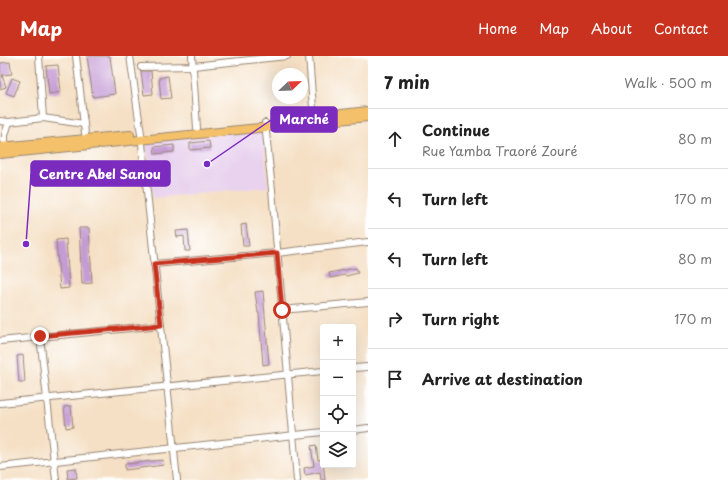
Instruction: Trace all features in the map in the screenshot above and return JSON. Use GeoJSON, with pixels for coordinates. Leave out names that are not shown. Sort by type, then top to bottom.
{"type":"FeatureCollection","features":[{"type":"Feature","properties":{"kind":"main road"},"geometry":{"type":"LineString","coordinates":[[314,120],[368,111]]}},
{"type":"Feature","properties":{"kind":"main road"},"geometry":{"type":"LineString","coordinates":[[2,150],[314,120],[368,117]]}},
{"type":"Feature","properties":{"kind":"main road"},"geometry":{"type":"LineString","coordinates":[[141,137],[197,128],[265,125]]}},
{"type":"Feature","properties":{"kind":"street"},"geometry":{"type":"LineString","coordinates":[[39,56],[43,118]]}},
{"type":"Feature","properties":{"kind":"street"},"geometry":{"type":"LineString","coordinates":[[76,56],[86,142]]}},
{"type":"Feature","properties":{"kind":"street"},"geometry":{"type":"LineString","coordinates":[[130,56],[141,137],[177,480]]}},
{"type":"Feature","properties":{"kind":"street"},"geometry":{"type":"LineString","coordinates":[[192,56],[197,128]]}},
{"type":"Feature","properties":{"kind":"street"},"geometry":{"type":"LineString","coordinates":[[141,67],[193,66],[287,56]]}},
{"type":"Feature","properties":{"kind":"street"},"geometry":{"type":"LineString","coordinates":[[309,56],[314,120]]}},
{"type":"Feature","properties":{"kind":"street"},"geometry":{"type":"LineString","coordinates":[[0,121],[9,122],[43,118],[84,124]]}},
{"type":"Feature","properties":{"kind":"street"},"geometry":{"type":"LineString","coordinates":[[2,150],[9,122]]}},
{"type":"Feature","properties":{"kind":"street"},"geometry":{"type":"LineString","coordinates":[[265,125],[297,480]]}},
{"type":"Feature","properties":{"kind":"street"},"geometry":{"type":"LineString","coordinates":[[154,264],[277,253],[368,242]]}},
{"type":"Feature","properties":{"kind":"street"},"geometry":{"type":"LineString","coordinates":[[282,310],[368,302]]}},
{"type":"Feature","properties":{"kind":"street"},"geometry":{"type":"LineString","coordinates":[[0,340],[161,325]]}},
{"type":"Feature","properties":{"kind":"street"},"geometry":{"type":"LineString","coordinates":[[40,336],[56,480]]}},
{"type":"Feature","properties":{"kind":"street"},"geometry":{"type":"LineString","coordinates":[[356,368],[368,367]]}},
{"type":"Feature","properties":{"kind":"street"},"geometry":{"type":"LineString","coordinates":[[0,403],[320,370]]}},
{"type":"Feature","properties":{"kind":"street"},"geometry":{"type":"LineString","coordinates":[[356,430],[368,428]]}},
{"type":"Feature","properties":{"kind":"street"},"geometry":{"type":"LineString","coordinates":[[0,467],[320,432]]}},
{"type":"Feature","properties":{"kind":"shaded area"},"geometry":{"type":"Polygon","coordinates":[[[263,130],[268,187],[153,198],[146,142],[263,130]]]}},
{"type":"Feature","properties":{"kind":"building"},"geometry":{"type":"Polygon","coordinates":[[[87,56],[110,56],[115,94],[93,97],[87,56]]]}},
{"type":"Feature","properties":{"kind":"building"},"geometry":{"type":"Polygon","coordinates":[[[10,62],[12,74],[2,75],[6,87],[0,89],[0,63],[10,62]]]}},
{"type":"Feature","properties":{"kind":"building"},"geometry":{"type":"Polygon","coordinates":[[[58,65],[61,92],[49,94],[46,66],[58,65]]]}},
{"type":"Feature","properties":{"kind":"building"},"geometry":{"type":"Polygon","coordinates":[[[141,71],[151,71],[153,94],[144,95],[141,71]]]}},
{"type":"Feature","properties":{"kind":"building"},"geometry":{"type":"Polygon","coordinates":[[[168,76],[171,98],[161,99],[159,78],[168,76]]]}},
{"type":"Feature","properties":{"kind":"building"},"geometry":{"type":"Polygon","coordinates":[[[12,78],[20,81],[14,96],[6,93],[12,78]]]}},
{"type":"Feature","properties":{"kind":"building"},"geometry":{"type":"Polygon","coordinates":[[[209,141],[210,148],[190,150],[190,143],[209,141]]]}},
{"type":"Feature","properties":{"kind":"building"},"geometry":{"type":"Polygon","coordinates":[[[174,145],[174,152],[155,154],[154,147],[174,145]]]}},
{"type":"Feature","properties":{"kind":"building"},"geometry":{"type":"Polygon","coordinates":[[[246,224],[249,246],[243,246],[241,225],[246,224]]]}},
{"type":"Feature","properties":{"kind":"building"},"geometry":{"type":"Polygon","coordinates":[[[79,228],[89,228],[92,283],[82,284],[79,228]]]}},
{"type":"Feature","properties":{"kind":"building"},"geometry":{"type":"Polygon","coordinates":[[[188,230],[190,251],[185,251],[184,236],[177,237],[176,231],[188,230]]]}},
{"type":"Feature","properties":{"kind":"building"},"geometry":{"type":"Polygon","coordinates":[[[66,239],[69,288],[60,289],[56,240],[66,239]]]}},
{"type":"Feature","properties":{"kind":"building"},"geometry":{"type":"Polygon","coordinates":[[[356,268],[358,273],[330,278],[329,273],[356,268]]]}},
{"type":"Feature","properties":{"kind":"building"},"geometry":{"type":"Polygon","coordinates":[[[263,291],[269,364],[263,365],[259,313],[255,292],[263,291]]]}},
{"type":"Feature","properties":{"kind":"building"},"geometry":{"type":"Polygon","coordinates":[[[23,355],[25,382],[19,382],[17,356],[23,355]]]}},
{"type":"Feature","properties":{"kind":"building"},"geometry":{"type":"Polygon","coordinates":[[[71,406],[73,427],[66,428],[64,407],[71,406]]]}},
{"type":"Feature","properties":{"kind":"building"},"geometry":{"type":"Polygon","coordinates":[[[316,445],[318,460],[320,460],[320,468],[324,468],[325,480],[321,480],[320,472],[305,475],[304,468],[314,466],[311,446],[316,445]]]}},
{"type":"Feature","properties":{"kind":"building"},"geometry":{"type":"Polygon","coordinates":[[[163,460],[164,465],[125,470],[125,464],[163,460]]]}},
{"type":"Feature","properties":{"kind":"building"},"geometry":{"type":"Polygon","coordinates":[[[76,468],[77,478],[68,479],[67,469],[76,468]]]}},
{"type":"Feature","properties":{"kind":"place","name":"Marché"},"geometry":{"type":"Point","coordinates":[207,164]}},
{"type":"Feature","properties":{"kind":"place","name":"Centre Abel Sanou"},"geometry":{"type":"Point","coordinates":[26,244]}},
{"type":"Feature","properties":{"kind":"route"},"geometry":{"type":"LineString","coordinates":[[40,336],[161,325],[154,264],[277,253],[282,310]]}}]}
